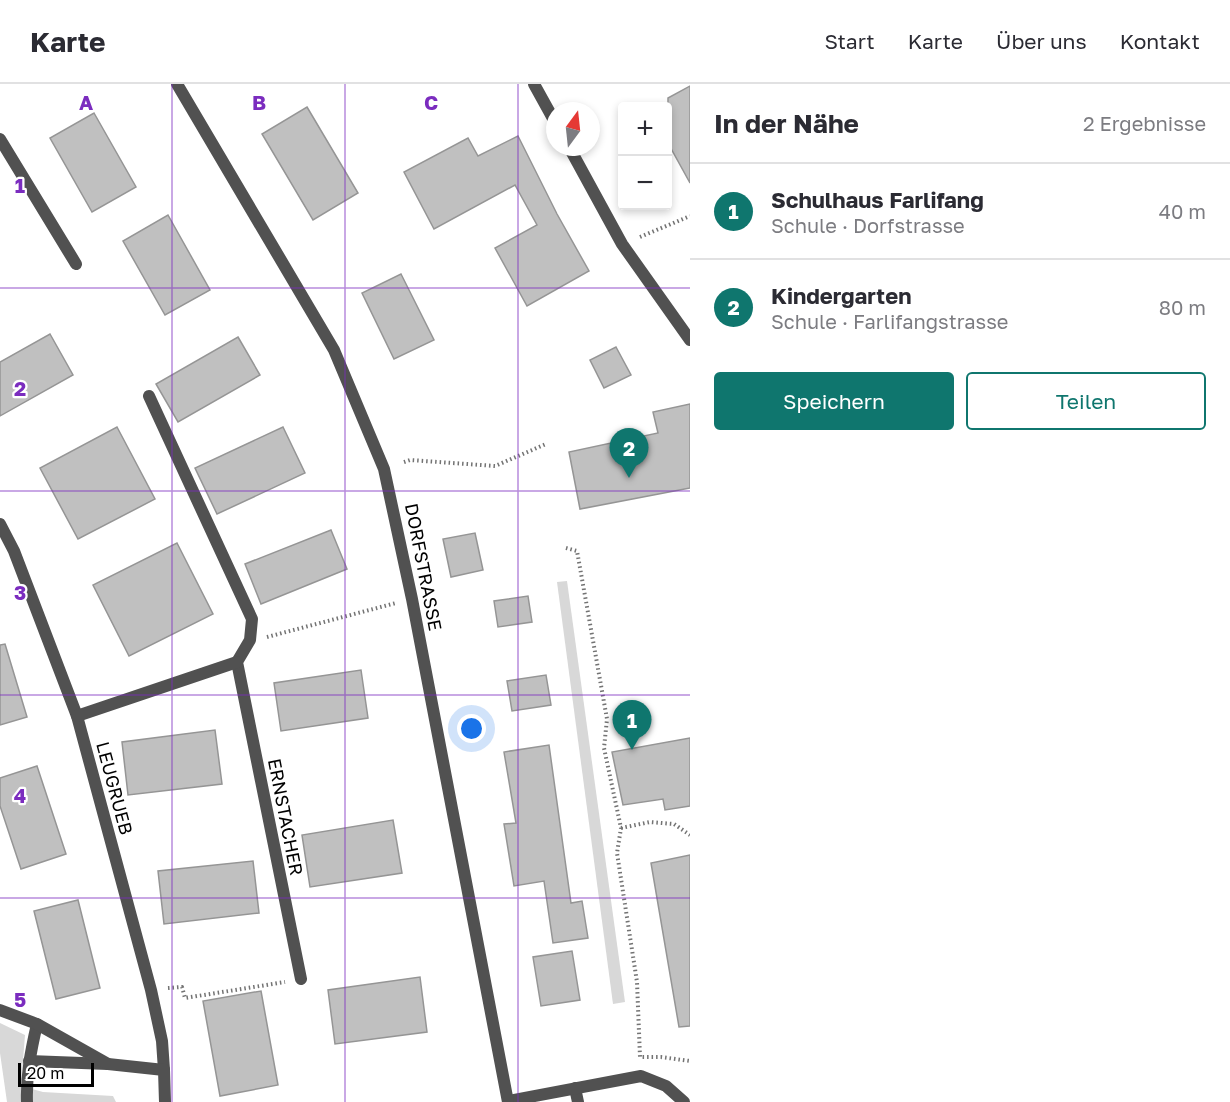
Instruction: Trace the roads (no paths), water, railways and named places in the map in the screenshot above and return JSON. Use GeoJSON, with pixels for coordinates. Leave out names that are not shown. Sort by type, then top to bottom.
{"type":"FeatureCollection","features":[{"type":"Feature","properties":{"kind":"street","name":"DORFSTRASSE"},"geometry":{"type":"LineString","coordinates":[[177,84],[334,350],[384,469],[412,599],[508,1102]]}},
{"type":"Feature","properties":{"kind":"street"},"geometry":{"type":"LineString","coordinates":[[534,84],[546,106]]}},
{"type":"Feature","properties":{"kind":"street"},"geometry":{"type":"LineString","coordinates":[[0,139],[76,264]]}},
{"type":"Feature","properties":{"kind":"street"},"geometry":{"type":"LineString","coordinates":[[574,156],[622,244],[690,340]]}},
{"type":"Feature","properties":{"kind":"street"},"geometry":{"type":"LineString","coordinates":[[77,716],[237,662],[250,639],[252,619],[149,396]]}},
{"type":"Feature","properties":{"kind":"street","name":"LEUGRUEB"},"geometry":{"type":"LineString","coordinates":[[0,524],[14,551],[77,716],[151,990],[162,1041],[165,1102]]}},
{"type":"Feature","properties":{"kind":"street","name":"ERNSTACHER"},"geometry":{"type":"LineString","coordinates":[[237,662],[301,979]]}},
{"type":"Feature","properties":{"kind":"street"},"geometry":{"type":"LineString","coordinates":[[0,1011],[37,1024],[108,1064]]}},
{"type":"Feature","properties":{"kind":"street"},"geometry":{"type":"LineString","coordinates":[[27,1102],[26,1085],[29,1061],[37,1024]]}},
{"type":"Feature","properties":{"kind":"street"},"geometry":{"type":"LineString","coordinates":[[29,1061],[108,1064],[164,1071]]}},
{"type":"Feature","properties":{"kind":"street"},"geometry":{"type":"LineString","coordinates":[[508,1102],[641,1076],[666,1086],[684,1102]]}},
{"type":"Feature","properties":{"kind":"street"},"geometry":{"type":"LineString","coordinates":[[575,1088],[578,1102]]}},
{"type":"Feature","properties":{"kind":"place","name":"Kindergarten"},"geometry":{"type":"Point","coordinates":[629,478]}},
{"type":"Feature","properties":{"kind":"place","name":"Schulhaus Farlifang"},"geometry":{"type":"Point","coordinates":[632,750]}}]}
